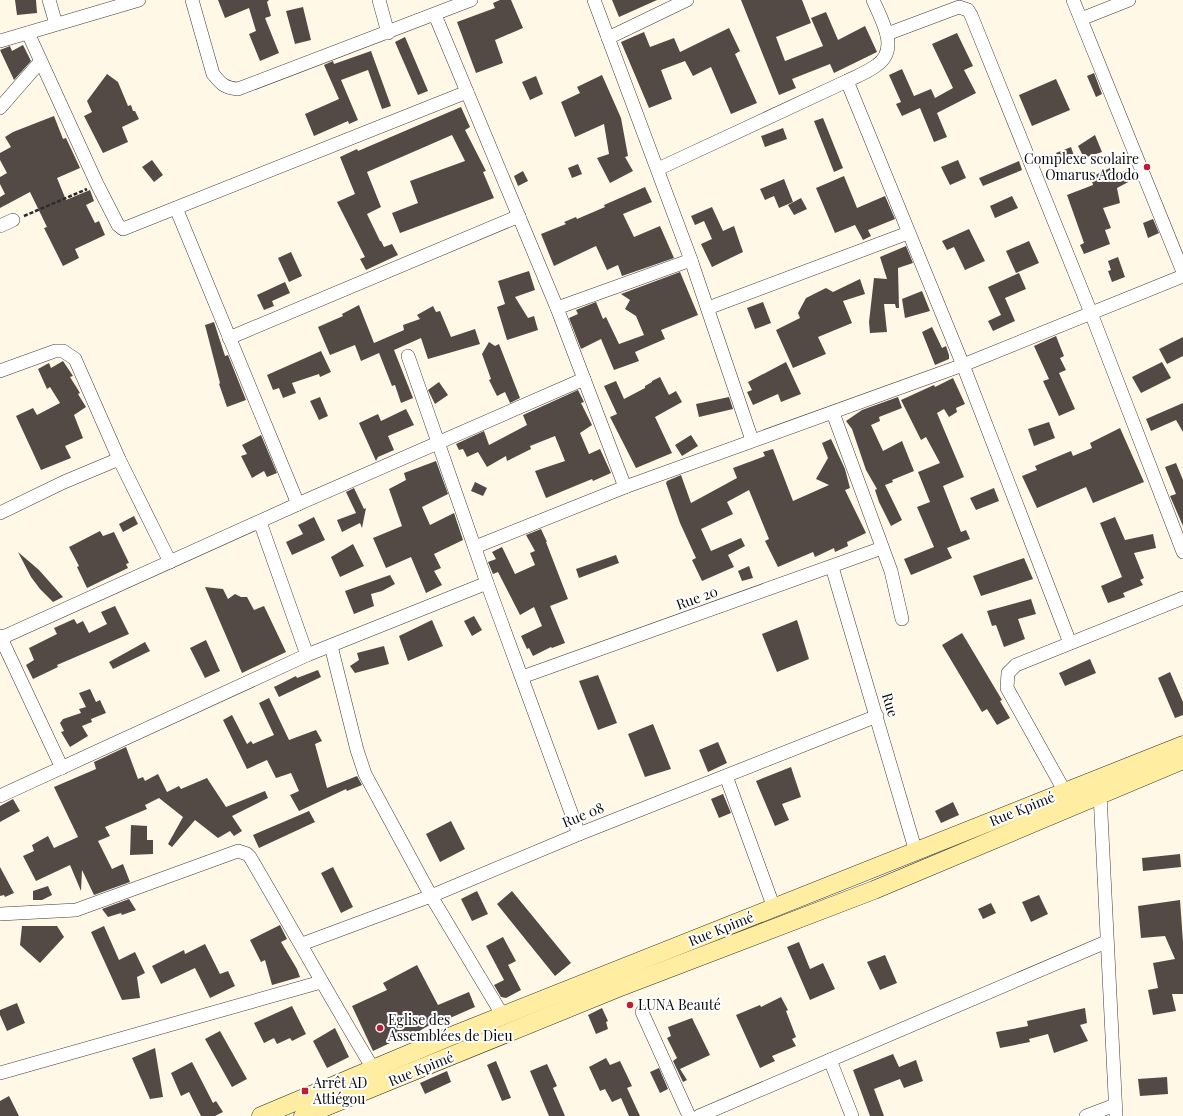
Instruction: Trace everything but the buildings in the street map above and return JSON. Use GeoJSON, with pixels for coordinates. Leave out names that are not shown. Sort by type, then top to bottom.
{"type":"FeatureCollection","features":[{"type":"Feature","properties":{"kind":"main road","name":"Rue Kpimé"},"geometry":{"type":"LineString","coordinates":[[261,1116],[503,1016],[1183,745]]}},
{"type":"Feature","properties":{"kind":"main road","name":"Rue Kpimé"},"geometry":{"type":"LineString","coordinates":[[303,1116],[618,988],[874,890],[1183,760]]}},
{"type":"Feature","properties":{"kind":"street"},"geometry":{"type":"LineString","coordinates":[[49,0],[56,24]]}},
{"type":"Feature","properties":{"kind":"street"},"geometry":{"type":"LineString","coordinates":[[0,41],[139,0]]}},
{"type":"Feature","properties":{"kind":"street"},"geometry":{"type":"LineString","coordinates":[[192,0],[213,74],[220,83],[227,88],[238,89],[388,33],[471,0]]}},
{"type":"Feature","properties":{"kind":"street"},"geometry":{"type":"LineString","coordinates":[[379,0],[388,33]]}},
{"type":"Feature","properties":{"kind":"street"},"geometry":{"type":"LineString","coordinates":[[594,0],[692,260],[752,440]]}},
{"type":"Feature","properties":{"kind":"street"},"geometry":{"type":"LineString","coordinates":[[608,38],[687,0]]}},
{"type":"Feature","properties":{"kind":"street"},"geometry":{"type":"LineString","coordinates":[[658,169],[847,81],[877,65],[885,58],[888,44],[887,34],[873,0]]}},
{"type":"Feature","properties":{"kind":"street"},"geometry":{"type":"LineString","coordinates":[[1073,0],[1183,272]]}},
{"type":"Feature","properties":{"kind":"street"},"geometry":{"type":"LineString","coordinates":[[1081,19],[1129,0]]}},
{"type":"Feature","properties":{"kind":"street"},"geometry":{"type":"LineString","coordinates":[[887,34],[959,7],[968,10],[1091,313],[1183,552]]}},
{"type":"Feature","properties":{"kind":"street"},"geometry":{"type":"LineString","coordinates":[[435,15],[557,308],[625,487]]}},
{"type":"Feature","properties":{"kind":"street"},"geometry":{"type":"LineString","coordinates":[[28,33],[97,184],[118,225],[123,229],[467,92]]}},
{"type":"Feature","properties":{"kind":"street"},"geometry":{"type":"LineString","coordinates":[[0,108],[40,62]]}},
{"type":"Feature","properties":{"kind":"street"},"geometry":{"type":"LineString","coordinates":[[847,81],[963,365],[1070,643]]}},
{"type":"Feature","properties":{"kind":"street"},"geometry":{"type":"LineString","coordinates":[[176,208],[298,504]]}},
{"type":"Feature","properties":{"kind":"street"},"geometry":{"type":"LineString","coordinates":[[229,338],[519,216]]}},
{"type":"Feature","properties":{"kind":"street"},"geometry":{"type":"LineString","coordinates":[[0,226],[13,220]]}},
{"type":"Feature","properties":{"kind":"street"},"geometry":{"type":"LineString","coordinates":[[708,308],[908,233]]}},
{"type":"Feature","properties":{"kind":"street"},"geometry":{"type":"LineString","coordinates":[[557,308],[692,260]]}},
{"type":"Feature","properties":{"kind":"street"},"geometry":{"type":"LineString","coordinates":[[475,547],[625,487],[963,365],[1183,276]]}},
{"type":"Feature","properties":{"kind":"street"},"geometry":{"type":"LineString","coordinates":[[0,371],[55,351],[64,351],[75,359],[119,459],[170,562]]}},
{"type":"Feature","properties":{"kind":"street"},"geometry":{"type":"LineString","coordinates":[[408,356],[475,547],[486,583],[579,834]]}},
{"type":"Feature","properties":{"kind":"street"},"geometry":{"type":"LineString","coordinates":[[62,768],[0,637],[298,504],[584,379]]}},
{"type":"Feature","properties":{"kind":"street"},"geometry":{"type":"LineString","coordinates":[[833,413],[895,583],[902,619]]}},
{"type":"Feature","properties":{"kind":"street"},"geometry":{"type":"LineString","coordinates":[[0,513],[64,482],[119,459]]}},
{"type":"Feature","properties":{"kind":"street"},"geometry":{"type":"LineString","coordinates":[[260,522],[308,655]]}},
{"type":"Feature","properties":{"kind":"street","name":"Rue 20"},"geometry":{"type":"LineString","coordinates":[[522,677],[882,548]]}},
{"type":"Feature","properties":{"kind":"street","name":"Rue"},"geometry":{"type":"LineString","coordinates":[[832,567],[916,852]]}},
{"type":"Feature","properties":{"kind":"street"},"geometry":{"type":"LineString","coordinates":[[0,796],[308,655],[486,583]]}},
{"type":"Feature","properties":{"kind":"street"},"geometry":{"type":"LineString","coordinates":[[1065,792],[1007,688],[1006,680],[1008,673],[1016,664],[1183,598]]}},
{"type":"Feature","properties":{"kind":"street"},"geometry":{"type":"LineString","coordinates":[[331,646],[361,764],[430,896],[503,1016]]}},
{"type":"Feature","properties":{"kind":"street","name":"Rue 08"},"geometry":{"type":"LineString","coordinates":[[302,944],[430,896],[579,834],[877,716]]}},
{"type":"Feature","properties":{"kind":"street"},"geometry":{"type":"LineString","coordinates":[[726,776],[774,908]]}},
{"type":"Feature","properties":{"kind":"street"},"geometry":{"type":"LineString","coordinates":[[1086,1116],[1116,1110],[1106,942],[1103,822],[1100,794]]}},
{"type":"Feature","properties":{"kind":"street"},"geometry":{"type":"LineString","coordinates":[[0,914],[76,910],[238,851],[247,854],[302,944],[321,982],[374,1070]]}},
{"type":"Feature","properties":{"kind":"street"},"geometry":{"type":"LineString","coordinates":[[699,1116],[1106,942]]}},
{"type":"Feature","properties":{"kind":"street"},"geometry":{"type":"LineString","coordinates":[[0,1073],[321,982]]}},
{"type":"Feature","properties":{"kind":"street"},"geometry":{"type":"LineString","coordinates":[[642,1012],[689,1116]]}},
{"type":"Feature","properties":{"kind":"street"},"geometry":{"type":"LineString","coordinates":[[830,1060],[852,1116]]}},
{"type":"Feature","properties":{"kind":"path"},"geometry":{"type":"LineString","coordinates":[[13,220],[34,214],[97,184]]}},
{"type":"Feature","properties":{"kind":"place","name":"Complexe scolaire Omarus Adodo"},"geometry":{"type":"Point","coordinates":[1147,167]}},
{"type":"Feature","properties":{"kind":"place","name":"LUNA Beauté"},"geometry":{"type":"Point","coordinates":[630,1005]}},
{"type":"Feature","properties":{"kind":"place","name":"Eglise des Assemblées de Dieu"},"geometry":{"type":"Point","coordinates":[380,1028]}},
{"type":"Feature","properties":{"kind":"place","name":"Arrêt AD Attiégou"},"geometry":{"type":"Point","coordinates":[305,1091]}}]}
